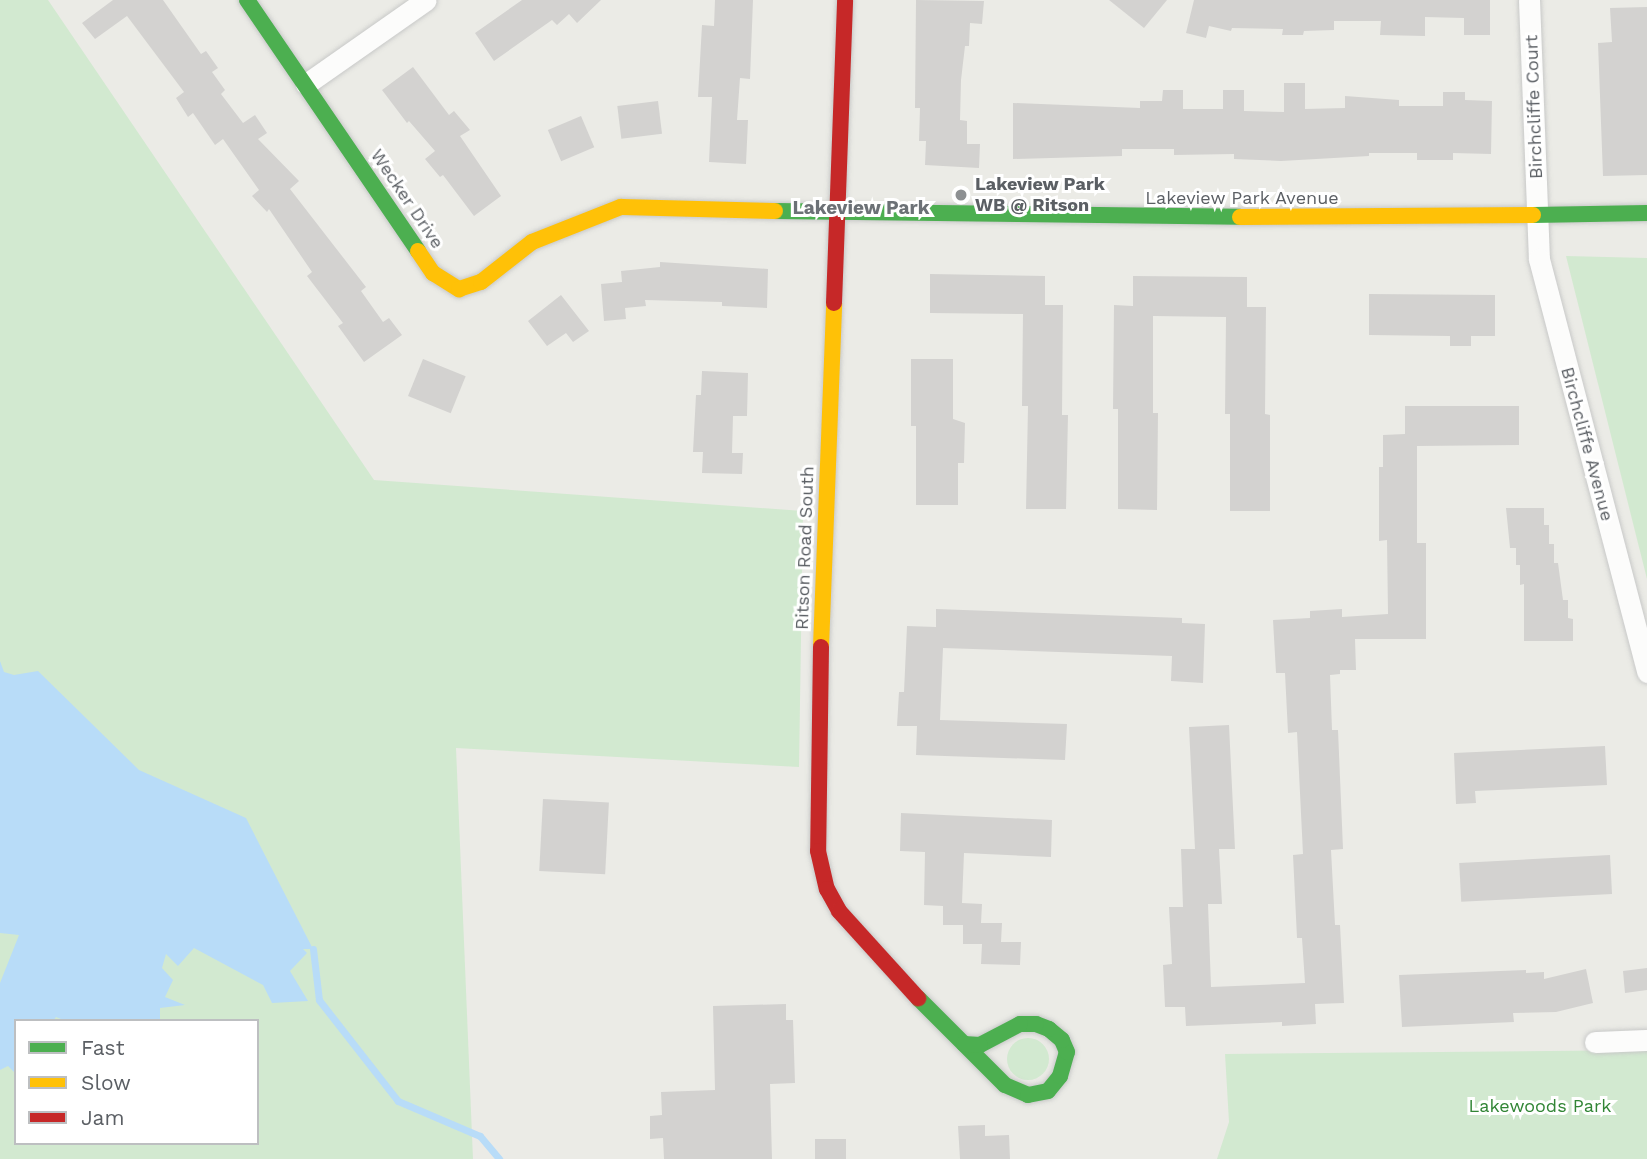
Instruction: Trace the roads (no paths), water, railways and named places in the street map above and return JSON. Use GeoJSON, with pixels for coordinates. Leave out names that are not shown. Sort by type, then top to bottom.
{"type":"FeatureCollection","features":[{"type":"Feature","properties":{"kind":"street","name":"Wecker Drive"},"geometry":{"type":"LineString","coordinates":[[247,0],[433,273],[459,289],[481,282],[532,242],[621,207],[837,214]]}},
{"type":"Feature","properties":{"kind":"street"},"geometry":{"type":"LineString","coordinates":[[306,84],[426,0]]}},
{"type":"Feature","properties":{"kind":"street","name":"Ritson Road South"},"geometry":{"type":"LineString","coordinates":[[845,0],[817,757],[818,851],[827,889],[839,911],[937,1019],[1005,1085],[1028,1095],[1039,1095],[1054,1085],[1067,1052],[1062,1040],[1049,1029],[1036,1024],[1020,1024],[980,1045],[964,1044]]}},
{"type":"Feature","properties":{"kind":"street","name":"Birchcliffe Court"},"geometry":{"type":"LineString","coordinates":[[1529,0],[1537,176],[1535,214]]}},
{"type":"Feature","properties":{"kind":"street","name":"Lakeview Park Avenue"},"geometry":{"type":"LineString","coordinates":[[837,214],[1326,218],[1647,214]]}},
{"type":"Feature","properties":{"kind":"street","name":"Birchcliffe Avenue"},"geometry":{"type":"LineString","coordinates":[[1535,214],[1539,258],[1647,672]]}},
{"type":"Feature","properties":{"kind":"street"},"geometry":{"type":"LineString","coordinates":[[1595,1042],[1647,1040]]}},
{"type":"Feature","properties":{"kind":"water"},"geometry":{"type":"Polygon","coordinates":[[[0,661],[4,672],[14,675],[38,671],[139,770],[246,818],[313,949],[303,949],[307,953],[290,971],[308,1001],[272,1003],[263,985],[194,948],[178,966],[166,954],[162,968],[173,980],[165,997],[185,1005],[160,1008],[160,1019],[14,1019],[14,1072],[8,1066],[0,1070],[0,983],[19,935],[0,933],[0,661]]]}},
{"type":"Feature","properties":{"kind":"waterway"},"geometry":{"type":"LineString","coordinates":[[313,949],[319,1000],[398,1101],[480,1136],[499,1159]]}},
{"type":"Feature","properties":{"kind":"place","name":"Lakeview Park WB @ Ritson"},"geometry":{"type":"Point","coordinates":[961,195]}},
{"type":"Feature","properties":{"kind":"district","name":"Lakeview Park"},"geometry":{"type":"Point","coordinates":[861,208]}},
{"type":"Feature","properties":{"kind":"park label","name":"Lakewoods Park"},"geometry":{"type":"Point","coordinates":[1540,1106]}}]}
